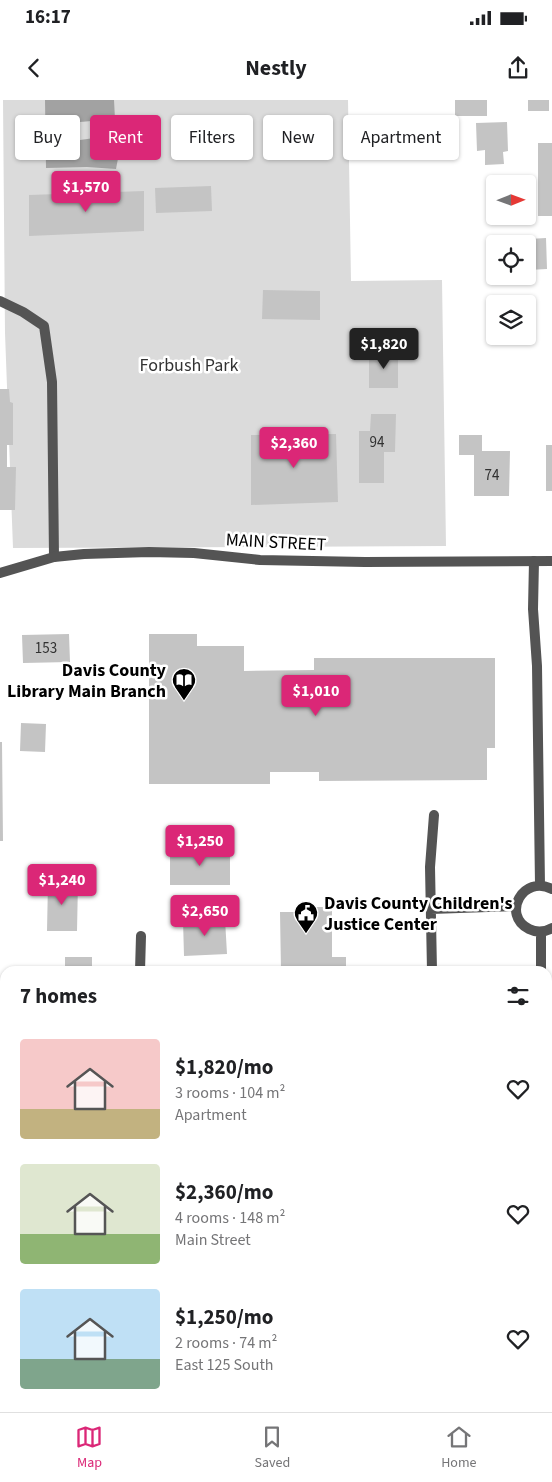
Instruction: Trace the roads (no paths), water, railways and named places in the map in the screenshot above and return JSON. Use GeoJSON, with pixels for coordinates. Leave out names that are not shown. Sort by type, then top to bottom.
{"type":"FeatureCollection","features":[{"type":"Feature","properties":{"kind":"street"},"geometry":{"type":"LineString","coordinates":[[0,301],[24,312],[44,326],[52,382],[54,558]]}},
{"type":"Feature","properties":{"kind":"street","name":"MAIN STREET"},"geometry":{"type":"LineString","coordinates":[[0,573],[54,558],[84,554],[149,552],[194,553],[260,560],[552,561]]}},
{"type":"Feature","properties":{"kind":"street"},"geometry":{"type":"LineString","coordinates":[[534,562],[533,609],[537,666],[540,885]]}},
{"type":"Feature","properties":{"kind":"street"},"geometry":{"type":"LineString","coordinates":[[432,966],[430,867],[434,815]]}},
{"type":"Feature","properties":{"kind":"street"},"geometry":{"type":"LineString","coordinates":[[552,889],[540,885],[527,889],[518,899],[516,906],[518,919],[534,932],[541,932],[552,928]]}},
{"type":"Feature","properties":{"kind":"street"},"geometry":{"type":"LineString","coordinates":[[431,909],[516,906]]}},
{"type":"Feature","properties":{"kind":"street"},"geometry":{"type":"LineString","coordinates":[[541,932],[541,966]]}},
{"type":"Feature","properties":{"kind":"street"},"geometry":{"type":"LineString","coordinates":[[140,966],[141,936]]}},
{"type":"Feature","properties":{"kind":"place","name":"Davis County Library Main Branch"},"geometry":{"type":"Point","coordinates":[184,701]}},
{"type":"Feature","properties":{"kind":"place","name":"Davis County Children's Justice Center"},"geometry":{"type":"Point","coordinates":[306,934]}},
{"type":"Feature","properties":{"kind":"park label","name":"Forbush Park"},"geometry":{"type":"Point","coordinates":[189,365]}}]}
